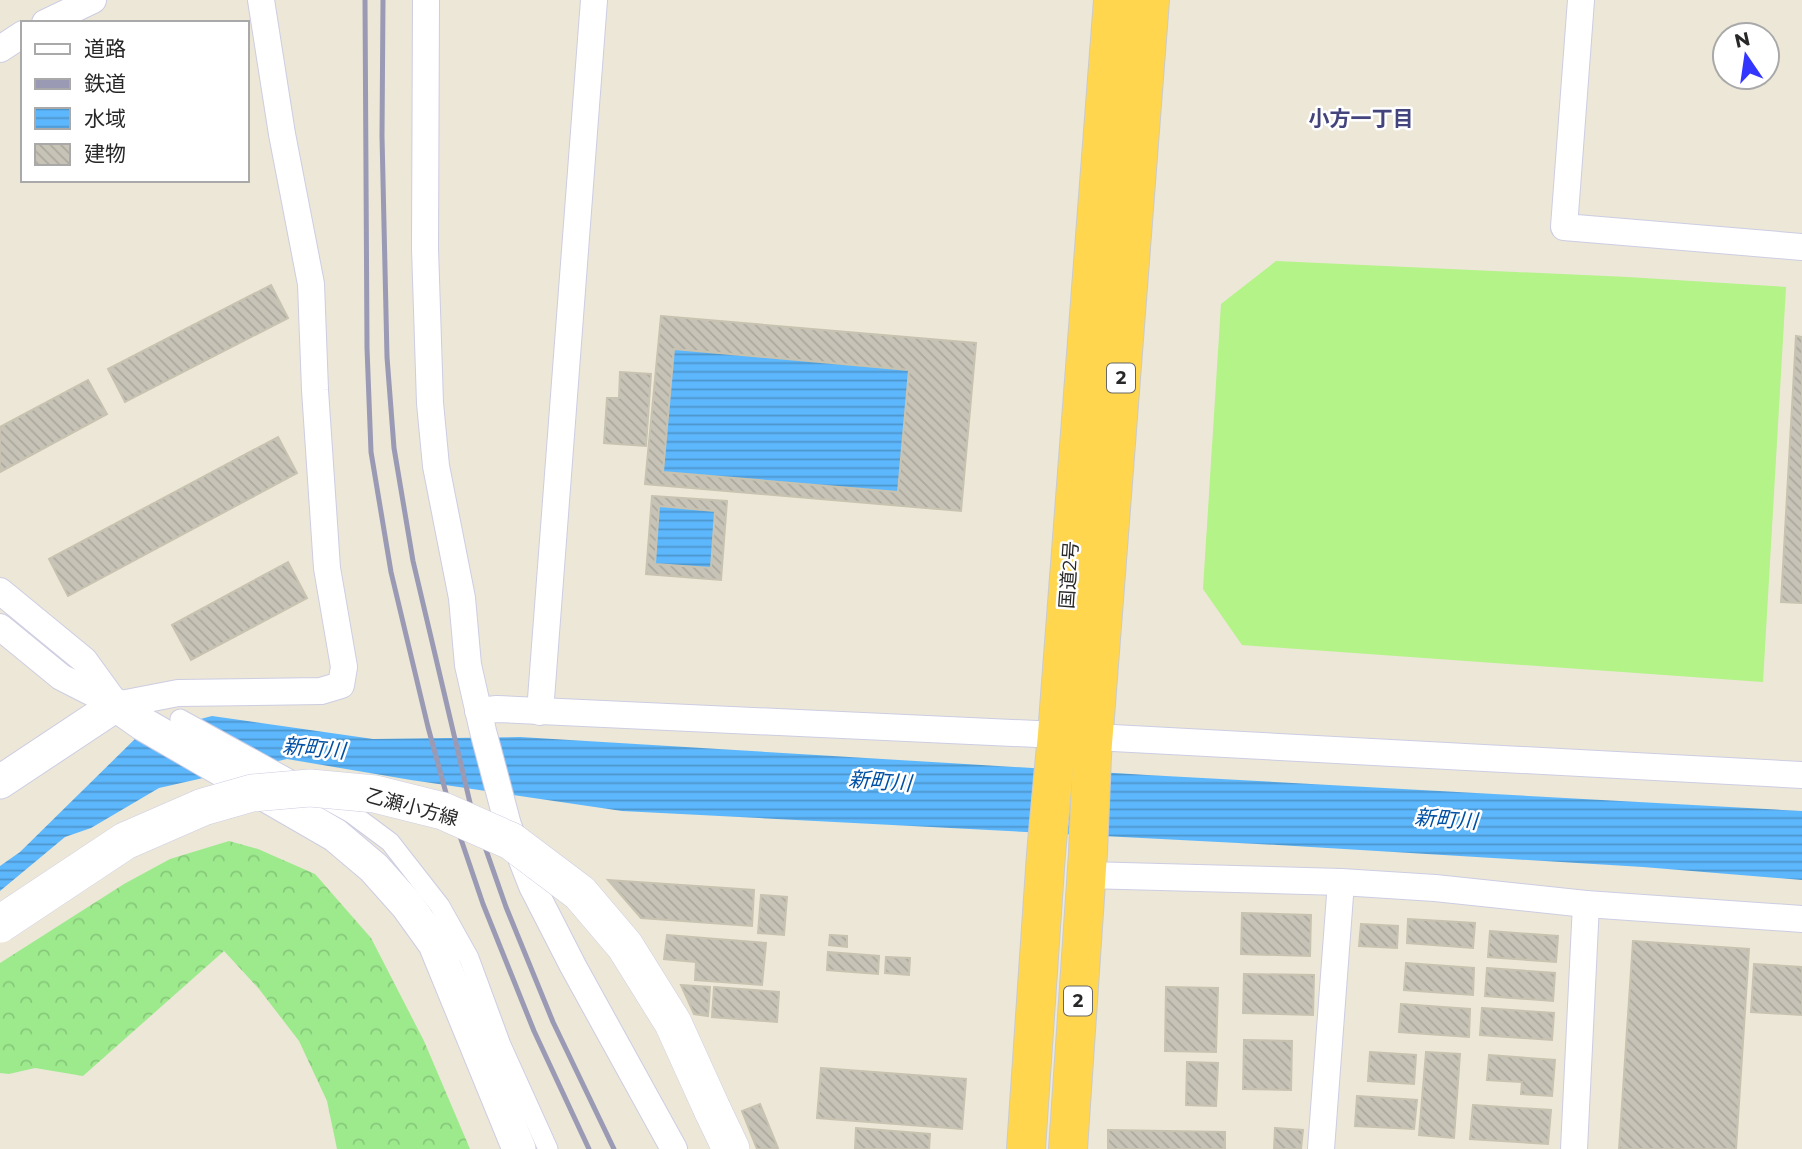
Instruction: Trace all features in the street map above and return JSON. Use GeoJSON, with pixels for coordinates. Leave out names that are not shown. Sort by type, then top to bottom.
{"type":"FeatureCollection","features":[{"type":"Feature","properties":{"kind":"highway","name":"国道2号"},"geometry":{"type":"LineString","coordinates":[[1068,1149],[1087,864],[1074,746],[1113,0]]}},
{"type":"Feature","properties":{"kind":"highway","name":"国道2号"},"geometry":{"type":"LineString","coordinates":[[1026,1149],[1046,854],[1074,746],[1150,0]]}},
{"type":"Feature","properties":{"kind":"main road","name":"乙瀬小方線"},"geometry":{"type":"LineString","coordinates":[[0,924],[125,841],[203,807],[252,793],[310,788],[375,793],[443,811],[511,841],[580,893],[625,946],[673,1023],[731,1149]]}},
{"type":"Feature","properties":{"kind":"street"},"geometry":{"type":"LineString","coordinates":[[50,21],[93,0]]}},
{"type":"Feature","properties":{"kind":"street"},"geometry":{"type":"LineString","coordinates":[[0,782],[116,705],[178,693],[321,691],[341,685],[344,667],[327,568],[310,284],[261,0]]}},
{"type":"Feature","properties":{"kind":"street"},"geometry":{"type":"LineString","coordinates":[[426,0],[425,248],[430,403],[436,466],[462,598],[468,665],[508,825],[532,886],[674,1149]]}},
{"type":"Feature","properties":{"kind":"street"},"geometry":{"type":"LineString","coordinates":[[540,712],[594,0]]}},
{"type":"Feature","properties":{"kind":"street"},"geometry":{"type":"LineString","coordinates":[[1581,0],[1564,227],[1802,247]]}},
{"type":"Feature","properties":{"kind":"street"},"geometry":{"type":"LineString","coordinates":[[0,49],[21,35]]}},
{"type":"Feature","properties":{"kind":"street"},"geometry":{"type":"LineString","coordinates":[[0,591],[84,660],[116,705]]}},
{"type":"Feature","properties":{"kind":"street"},"geometry":{"type":"LineString","coordinates":[[0,627],[61,677],[116,705],[143,724],[335,835],[374,868],[407,905],[435,944],[519,1149]]}},
{"type":"Feature","properties":{"kind":"street"},"geometry":{"type":"LineString","coordinates":[[481,721],[497,709],[1074,746],[1802,775]]}},
{"type":"Feature","properties":{"kind":"street"},"geometry":{"type":"LineString","coordinates":[[180,719],[351,813],[390,842],[440,906],[468,958],[501,1045],[548,1149]]}},
{"type":"Feature","properties":{"kind":"street"},"geometry":{"type":"LineString","coordinates":[[1087,864],[1435,888],[1586,904],[1802,919]]}},
{"type":"Feature","properties":{"kind":"street"},"geometry":{"type":"LineString","coordinates":[[1321,1149],[1341,883]]}},
{"type":"Feature","properties":{"kind":"street"},"geometry":{"type":"LineString","coordinates":[[1574,1149],[1586,904]]}},
{"type":"Feature","properties":{"kind":"green space"},"geometry":{"type":"Polygon","coordinates":[[[1276,261],[1786,287],[1763,682],[1242,645],[1203,589],[1221,304],[1276,261]]]}},
{"type":"Feature","properties":{"kind":"green space"},"geometry":{"type":"Polygon","coordinates":[[[229,841],[258,849],[315,874],[371,938],[424,1041],[470,1149],[337,1149],[327,1101],[299,1041],[259,989],[224,951],[83,1076],[35,1068],[9,1074],[0,1073],[0,963],[124,884],[170,859],[229,841]]]}},
{"type":"Feature","properties":{"kind":"water"},"geometry":{"type":"Polygon","coordinates":[[[674,349],[909,370],[898,492],[663,472],[674,349]]]}},
{"type":"Feature","properties":{"kind":"water"},"geometry":{"type":"Polygon","coordinates":[[[659,506],[715,511],[711,568],[655,564],[659,506]]]}},
{"type":"Feature","properties":{"kind":"water","name":"新町川"},"geometry":{"type":"Polygon","coordinates":[[[212,716],[373,739],[520,737],[1802,811],[1802,880],[1643,867],[1278,845],[622,811],[287,759],[159,788],[91,828],[65,837],[0,891],[0,866],[20,852],[139,735],[212,716]]]}},
{"type":"Feature","properties":{"kind":"building"},"geometry":{"type":"Polygon","coordinates":[[[271,285],[288,318],[125,402],[108,369],[271,285]]]}},
{"type":"Feature","properties":{"kind":"building"},"geometry":{"type":"Polygon","coordinates":[[[661,316],[976,343],[961,511],[645,484],[661,316]],[[674,349],[663,472],[898,492],[909,370],[674,349]]]}},
{"type":"Feature","properties":{"kind":"building"},"geometry":{"type":"Polygon","coordinates":[[[1796,336],[1802,337],[1802,603],[1781,602],[1796,336]]]}},
{"type":"Feature","properties":{"kind":"building"},"geometry":{"type":"Polygon","coordinates":[[[620,372],[651,374],[646,446],[604,443],[607,398],[619,398],[620,372]]]}},
{"type":"Feature","properties":{"kind":"building"},"geometry":{"type":"Polygon","coordinates":[[[88,380],[107,414],[0,472],[0,427],[88,380]]]}},
{"type":"Feature","properties":{"kind":"building"},"geometry":{"type":"Polygon","coordinates":[[[278,437],[297,473],[68,596],[49,559],[278,437]]]}},
{"type":"Feature","properties":{"kind":"building"},"geometry":{"type":"Polygon","coordinates":[[[652,496],[727,501],[721,580],[646,574],[652,496]],[[659,506],[655,564],[711,568],[715,511],[659,506]]]}},
{"type":"Feature","properties":{"kind":"building"},"geometry":{"type":"Polygon","coordinates":[[[288,562],[307,598],[191,660],[172,625],[288,562]]]}},
{"type":"Feature","properties":{"kind":"building"},"geometry":{"type":"Polygon","coordinates":[[[608,880],[754,890],[752,926],[641,918],[608,880]]]}},
{"type":"Feature","properties":{"kind":"building"},"geometry":{"type":"Polygon","coordinates":[[[761,895],[787,897],[784,935],[758,933],[761,895]]]}},
{"type":"Feature","properties":{"kind":"building"},"geometry":{"type":"Polygon","coordinates":[[[1242,913],[1311,915],[1310,956],[1241,954],[1242,913]]]}},
{"type":"Feature","properties":{"kind":"building"},"geometry":{"type":"Polygon","coordinates":[[[1408,919],[1475,923],[1473,948],[1407,943],[1408,919]]]}},
{"type":"Feature","properties":{"kind":"building"},"geometry":{"type":"Polygon","coordinates":[[[1361,924],[1398,926],[1397,948],[1359,946],[1361,924]]]}},
{"type":"Feature","properties":{"kind":"building"},"geometry":{"type":"Polygon","coordinates":[[[1490,931],[1558,936],[1556,962],[1488,957],[1490,931]]]}},
{"type":"Feature","properties":{"kind":"building"},"geometry":{"type":"Polygon","coordinates":[[[667,935],[766,943],[762,985],[695,980],[696,962],[664,959],[667,935]]]}},
{"type":"Feature","properties":{"kind":"building"},"geometry":{"type":"Polygon","coordinates":[[[830,935],[847,936],[847,947],[829,945],[830,935]]]}},
{"type":"Feature","properties":{"kind":"building"},"geometry":{"type":"Polygon","coordinates":[[[1633,941],[1749,949],[1736,1149],[1619,1149],[1633,941]]]}},
{"type":"Feature","properties":{"kind":"building"},"geometry":{"type":"Polygon","coordinates":[[[828,952],[879,956],[878,974],[827,970],[828,952]]]}},
{"type":"Feature","properties":{"kind":"building"},"geometry":{"type":"Polygon","coordinates":[[[886,957],[910,958],[909,975],[885,973],[886,957]]]}},
{"type":"Feature","properties":{"kind":"building"},"geometry":{"type":"Polygon","coordinates":[[[1406,963],[1474,968],[1473,995],[1404,990],[1406,963]]]}},
{"type":"Feature","properties":{"kind":"building"},"geometry":{"type":"Polygon","coordinates":[[[1754,964],[1802,967],[1802,1015],[1751,1012],[1754,964]]]}},
{"type":"Feature","properties":{"kind":"building"},"geometry":{"type":"Polygon","coordinates":[[[1487,968],[1555,973],[1553,1001],[1485,996],[1487,968]]]}},
{"type":"Feature","properties":{"kind":"building"},"geometry":{"type":"Polygon","coordinates":[[[1244,974],[1314,975],[1313,1015],[1243,1013],[1244,974]]]}},
{"type":"Feature","properties":{"kind":"building"},"geometry":{"type":"Polygon","coordinates":[[[681,985],[710,987],[708,1016],[694,1014],[681,985]]]}},
{"type":"Feature","properties":{"kind":"building"},"geometry":{"type":"Polygon","coordinates":[[[714,987],[779,992],[777,1022],[712,1017],[714,987]]]}},
{"type":"Feature","properties":{"kind":"building"},"geometry":{"type":"Polygon","coordinates":[[[1166,987],[1218,988],[1216,1052],[1165,1051],[1166,987]]]}},
{"type":"Feature","properties":{"kind":"building"},"geometry":{"type":"Polygon","coordinates":[[[1401,1004],[1470,1009],[1469,1037],[1399,1032],[1401,1004]]]}},
{"type":"Feature","properties":{"kind":"building"},"geometry":{"type":"Polygon","coordinates":[[[1482,1008],[1554,1013],[1552,1040],[1480,1035],[1482,1008]]]}},
{"type":"Feature","properties":{"kind":"building"},"geometry":{"type":"Polygon","coordinates":[[[1244,1040],[1292,1041],[1291,1090],[1243,1089],[1244,1040]]]}},
{"type":"Feature","properties":{"kind":"building"},"geometry":{"type":"Polygon","coordinates":[[[1370,1052],[1416,1055],[1414,1084],[1368,1081],[1370,1052]]]}},
{"type":"Feature","properties":{"kind":"building"},"geometry":{"type":"Polygon","coordinates":[[[1426,1052],[1460,1054],[1454,1138],[1419,1135],[1426,1052]]]}},
{"type":"Feature","properties":{"kind":"building"},"geometry":{"type":"Polygon","coordinates":[[[1489,1055],[1555,1060],[1552,1096],[1521,1094],[1522,1082],[1487,1080],[1489,1055]]]}},
{"type":"Feature","properties":{"kind":"building"},"geometry":{"type":"Polygon","coordinates":[[[1187,1062],[1218,1063],[1216,1106],[1186,1105],[1187,1062]]]}},
{"type":"Feature","properties":{"kind":"building"},"geometry":{"type":"Polygon","coordinates":[[[821,1068],[966,1079],[962,1129],[817,1118],[821,1068]]]}},
{"type":"Feature","properties":{"kind":"building"},"geometry":{"type":"Polygon","coordinates":[[[1357,1096],[1417,1100],[1414,1129],[1355,1126],[1357,1096]]]}},
{"type":"Feature","properties":{"kind":"building"},"geometry":{"type":"Polygon","coordinates":[[[760,1104],[778,1148],[757,1149],[742,1111],[760,1104]]]}},
{"type":"Feature","properties":{"kind":"building"},"geometry":{"type":"Polygon","coordinates":[[[1473,1105],[1551,1110],[1548,1144],[1470,1139],[1473,1105]]]}},
{"type":"Feature","properties":{"kind":"building"},"geometry":{"type":"Polygon","coordinates":[[[856,1128],[930,1134],[929,1149],[855,1149],[856,1128]]]}},
{"type":"Feature","properties":{"kind":"building"},"geometry":{"type":"Polygon","coordinates":[[[1275,1128],[1303,1130],[1301,1149],[1274,1149],[1275,1128]]]}},
{"type":"Feature","properties":{"kind":"building"},"geometry":{"type":"Polygon","coordinates":[[[1108,1130],[1225,1132],[1225,1149],[1108,1149],[1108,1130]]]}},
{"type":"Feature","properties":{"kind":"railway"},"geometry":{"type":"LineString","coordinates":[[365,0],[367,348],[371,452],[391,572],[449,804],[483,904],[534,1031],[589,1149]]}},
{"type":"Feature","properties":{"kind":"railway"},"geometry":{"type":"LineString","coordinates":[[383,0],[382,136],[387,357],[394,448],[413,561],[471,807],[506,907],[553,1022],[614,1149]]}},
{"type":"Feature","properties":{"kind":"district","name":"小方一丁目"},"geometry":{"type":"Point","coordinates":[1361,118]}}]}
